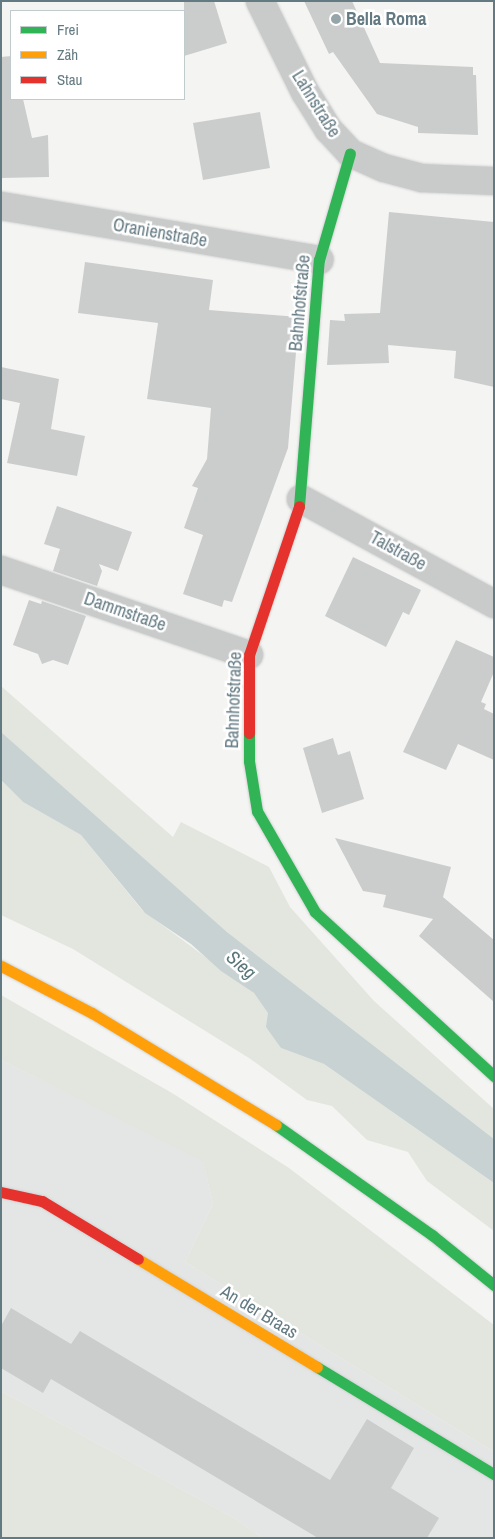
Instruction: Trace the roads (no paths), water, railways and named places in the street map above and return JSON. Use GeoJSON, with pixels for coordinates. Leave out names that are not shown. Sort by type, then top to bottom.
{"type":"FeatureCollection","features":[{"type":"Feature","properties":{"kind":"street","name":"Lahnstraße"},"geometry":{"type":"LineString","coordinates":[[260,1],[305,92],[328,130],[350,154],[384,168],[422,178],[494,181]]}},
{"type":"Feature","properties":{"kind":"street","name":"Bahnhofstraße"},"geometry":{"type":"LineString","coordinates":[[350,154],[319,260],[301,499],[249,655],[249,760],[257,811],[315,912],[399,992],[494,1076]]}},
{"type":"Feature","properties":{"kind":"street","name":"Oranienstraße"},"geometry":{"type":"LineString","coordinates":[[1,206],[319,260]]}},
{"type":"Feature","properties":{"kind":"street","name":"Talstraße"},"geometry":{"type":"LineString","coordinates":[[301,499],[494,604]]}},
{"type":"Feature","properties":{"kind":"street","name":"Dammstraße"},"geometry":{"type":"LineString","coordinates":[[1,570],[249,655]]}},
{"type":"Feature","properties":{"kind":"street"},"geometry":{"type":"LineString","coordinates":[[1,966],[92,1013],[266,1118],[432,1235],[494,1285]]}},
{"type":"Feature","properties":{"kind":"street","name":"An der Braas"},"geometry":{"type":"LineString","coordinates":[[1,1192],[42,1200],[494,1474]]}},
{"type":"Feature","properties":{"kind":"water","name":"Sieg"},"geometry":{"type":"Polygon","coordinates":[[[1,732],[227,932],[494,1139],[494,1183],[324,1064],[281,1048],[266,1027],[268,1013],[254,993],[221,971],[191,944],[145,913],[81,835],[23,802],[1,780],[1,732]]]}},
{"type":"Feature","properties":{"kind":"place","name":"Bella Roma"},"geometry":{"type":"Point","coordinates":[336,19]}}]}
